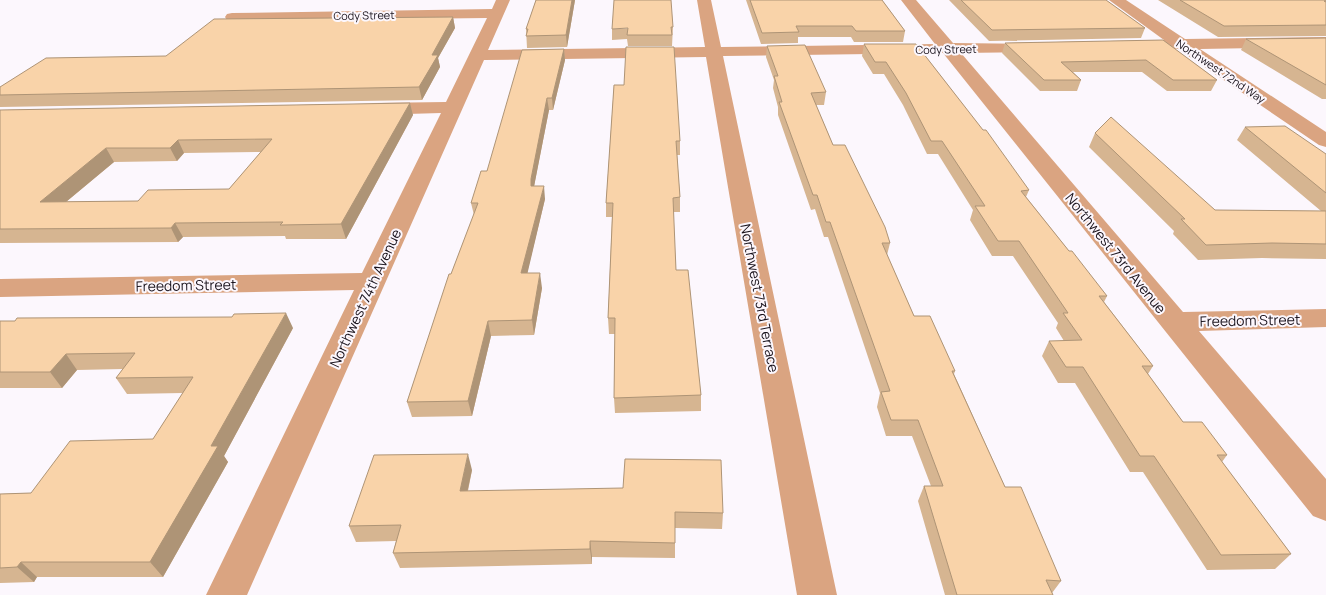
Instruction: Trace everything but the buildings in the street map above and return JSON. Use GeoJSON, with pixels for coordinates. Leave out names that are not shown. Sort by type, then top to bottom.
{"type":"FeatureCollection","features":[{"type":"Feature","properties":{"kind":"street","name":"Northwest 73rd Terrace"},"geometry":{"type":"LineString","coordinates":[[704,0],[817,595]]}},
{"type":"Feature","properties":{"kind":"street","name":"Northwest 73rd Avenue"},"geometry":{"type":"LineString","coordinates":[[908,0],[1326,505]]}},
{"type":"Feature","properties":{"kind":"street","name":"Northwest 72nd Way"},"geometry":{"type":"LineString","coordinates":[[1116,0],[1326,141]]}},
{"type":"Feature","properties":{"kind":"street","name":"Cody Street"},"geometry":{"type":"LineString","coordinates":[[232,17],[500,7]]}},
{"type":"Feature","properties":{"kind":"street","name":"Northwest 74th Avenue"},"geometry":{"type":"LineString","coordinates":[[226,595],[500,7]]}},
{"type":"Feature","properties":{"kind":"street"},"geometry":{"type":"LineString","coordinates":[[1113,45],[1326,42]]}},
{"type":"Feature","properties":{"kind":"street","name":"Cody Street"},"geometry":{"type":"LineString","coordinates":[[477,55],[1055,47]]}},
{"type":"Feature","properties":{"kind":"street"},"geometry":{"type":"LineString","coordinates":[[356,109],[454,107]]}},
{"type":"Feature","properties":{"kind":"street","name":"Freedom Street"},"geometry":{"type":"LineString","coordinates":[[0,288],[372,281]]}},
{"type":"Feature","properties":{"kind":"street","name":"Freedom Street"},"geometry":{"type":"LineString","coordinates":[[1174,322],[1326,318]]}}]}
